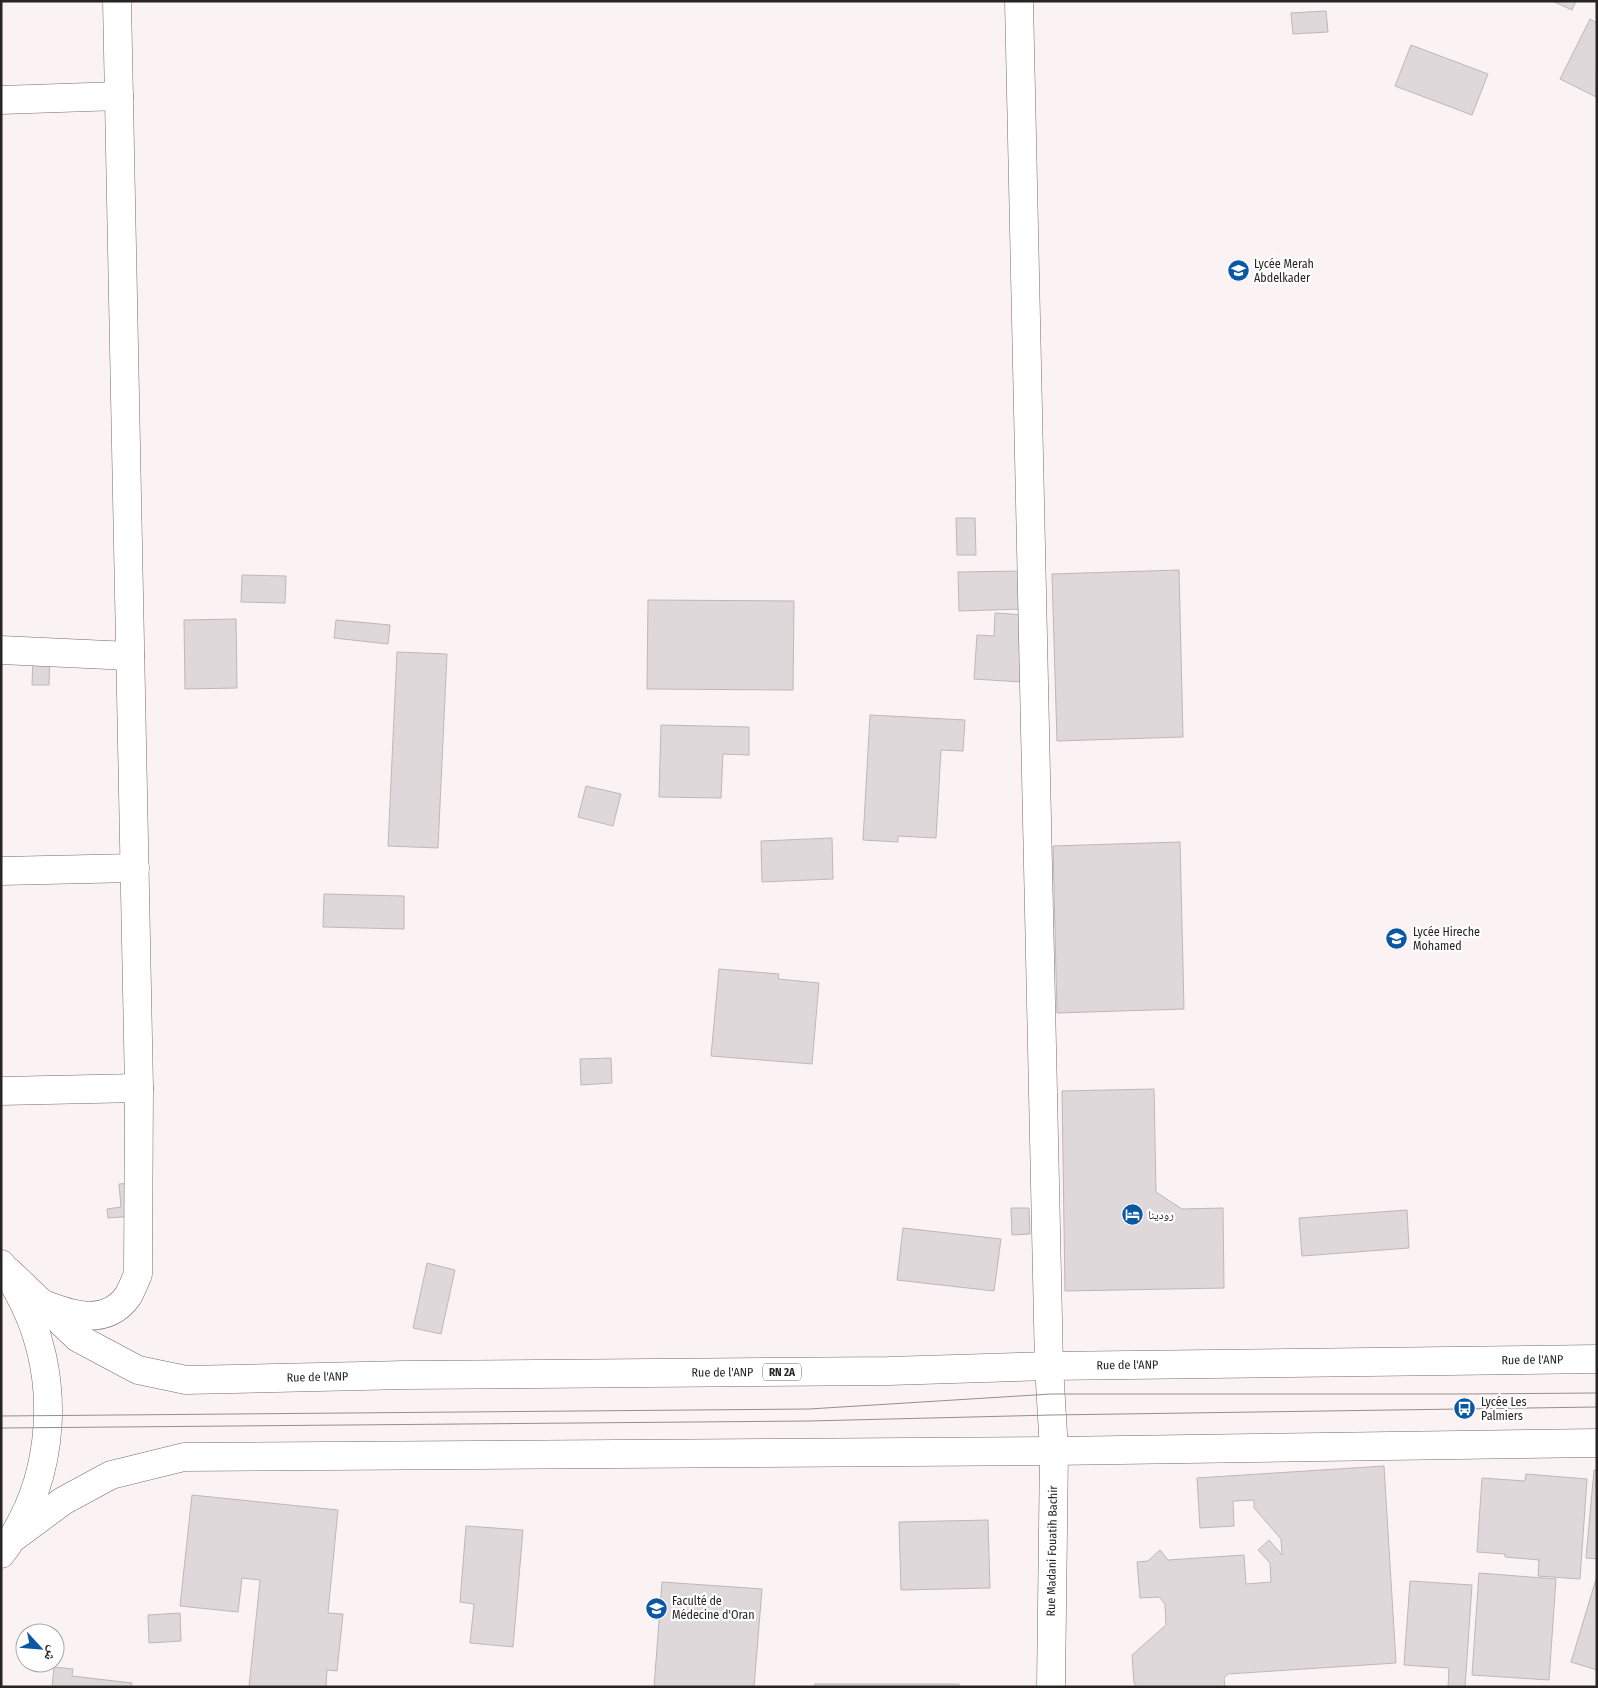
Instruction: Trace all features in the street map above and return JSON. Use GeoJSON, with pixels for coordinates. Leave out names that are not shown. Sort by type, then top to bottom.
{"type":"FeatureCollection","features":[{"type":"Feature","properties":{"kind":"main road"},"geometry":{"type":"LineString","coordinates":[[42,1303],[62,1312],[84,1317],[112,1312],[128,1296],[138,1274],[139,1088],[117,1]]}},
{"type":"Feature","properties":{"kind":"main road","name":"Rue Madani Fouatih Bachir"},"geometry":{"type":"LineString","coordinates":[[1019,1],[1049,1366],[1054,1451],[1051,1687]]}},
{"type":"Feature","properties":{"kind":"main road"},"geometry":{"type":"LineString","coordinates":[[1,100],[119,96]]}},
{"type":"Feature","properties":{"kind":"main road"},"geometry":{"type":"LineString","coordinates":[[1,650],[130,656]]}},
{"type":"Feature","properties":{"kind":"main road"},"geometry":{"type":"LineString","coordinates":[[1,871],[134,868]]}},
{"type":"Feature","properties":{"kind":"main road"},"geometry":{"type":"LineString","coordinates":[[1,1091],[139,1088]]}},
{"type":"Feature","properties":{"kind":"main road"},"geometry":{"type":"LineString","coordinates":[[3,1266],[28,1309],[42,1354],[49,1402],[46,1449],[34,1496],[7,1546]]}},
{"type":"Feature","properties":{"kind":"main road","name":"Rue de l'ANP"},"geometry":{"type":"LineString","coordinates":[[3,1266],[78,1338],[138,1370],[186,1380],[395,1375],[890,1370],[1049,1366],[1597,1359]]}},
{"type":"Feature","properties":{"kind":"main road"},"geometry":{"type":"LineString","coordinates":[[7,1546],[63,1501],[111,1475],[184,1457],[1054,1451],[1597,1443]]}},
{"type":"Feature","properties":{"kind":"building"},"geometry":{"type":"Polygon","coordinates":[[[1552,1],[1576,1],[1572,10],[1552,1]]]}},
{"type":"Feature","properties":{"kind":"building"},"geometry":{"type":"Polygon","coordinates":[[[1326,11],[1328,32],[1293,34],[1291,13],[1326,11]]]}},
{"type":"Feature","properties":{"kind":"building"},"geometry":{"type":"Polygon","coordinates":[[[1590,19],[1597,23],[1596,97],[1560,79],[1590,19]]]}},
{"type":"Feature","properties":{"kind":"building"},"geometry":{"type":"Polygon","coordinates":[[[1411,45],[1488,74],[1472,115],[1395,86],[1411,45]]]}},
{"type":"Feature","properties":{"kind":"building"},"geometry":{"type":"Polygon","coordinates":[[[956,518],[975,518],[976,555],[957,555],[956,518]]]}},
{"type":"Feature","properties":{"kind":"building"},"geometry":{"type":"Polygon","coordinates":[[[1179,570],[1183,737],[1057,741],[1052,574],[1179,570]]]}},
{"type":"Feature","properties":{"kind":"building"},"geometry":{"type":"Polygon","coordinates":[[[1022,571],[1023,609],[959,611],[958,572],[1022,571]]]}},
{"type":"Feature","properties":{"kind":"building"},"geometry":{"type":"Polygon","coordinates":[[[242,575],[286,576],[285,603],[241,602],[242,575]]]}},
{"type":"Feature","properties":{"kind":"building"},"geometry":{"type":"Polygon","coordinates":[[[648,600],[794,601],[793,690],[647,689],[648,600]]]}},
{"type":"Feature","properties":{"kind":"building"},"geometry":{"type":"Polygon","coordinates":[[[995,613],[1025,615],[1021,682],[974,679],[977,635],[994,636],[995,613]]]}},
{"type":"Feature","properties":{"kind":"building"},"geometry":{"type":"Polygon","coordinates":[[[236,619],[237,688],[185,689],[184,620],[236,619]]]}},
{"type":"Feature","properties":{"kind":"building"},"geometry":{"type":"Polygon","coordinates":[[[336,620],[390,625],[388,644],[334,638],[336,620]]]}},
{"type":"Feature","properties":{"kind":"building"},"geometry":{"type":"Polygon","coordinates":[[[397,652],[447,654],[438,848],[388,846],[397,652]]]}},
{"type":"Feature","properties":{"kind":"building"},"geometry":{"type":"Polygon","coordinates":[[[33,655],[50,655],[49,685],[32,685],[33,655]]]}},
{"type":"Feature","properties":{"kind":"building"},"geometry":{"type":"Polygon","coordinates":[[[870,715],[965,720],[963,751],[941,750],[936,838],[898,836],[898,842],[863,840],[870,715]]]}},
{"type":"Feature","properties":{"kind":"building"},"geometry":{"type":"Polygon","coordinates":[[[661,725],[749,727],[749,755],[723,754],[721,798],[659,797],[661,725]]]}},
{"type":"Feature","properties":{"kind":"building"},"geometry":{"type":"Polygon","coordinates":[[[586,786],[621,794],[613,826],[578,817],[586,786]]]}},
{"type":"Feature","properties":{"kind":"building"},"geometry":{"type":"Polygon","coordinates":[[[832,838],[833,879],[762,882],[761,841],[832,838]]]}},
{"type":"Feature","properties":{"kind":"building"},"geometry":{"type":"Polygon","coordinates":[[[1180,842],[1184,1009],[1057,1013],[1053,846],[1180,842]]]}},
{"type":"Feature","properties":{"kind":"building"},"geometry":{"type":"Polygon","coordinates":[[[324,894],[404,896],[404,929],[323,927],[324,894]]]}},
{"type":"Feature","properties":{"kind":"building"},"geometry":{"type":"Polygon","coordinates":[[[719,969],[779,974],[778,979],[819,983],[812,1064],[711,1056],[719,969]]]}},
{"type":"Feature","properties":{"kind":"building"},"geometry":{"type":"Polygon","coordinates":[[[611,1058],[612,1083],[581,1085],[580,1059],[611,1058]]]}},
{"type":"Feature","properties":{"kind":"building"},"geometry":{"type":"Polygon","coordinates":[[[1154,1089],[1156,1192],[1182,1209],[1223,1208],[1224,1288],[1065,1291],[1062,1091],[1154,1089]]]}},
{"type":"Feature","properties":{"kind":"building"},"geometry":{"type":"Polygon","coordinates":[[[133,1183],[136,1216],[108,1218],[107,1209],[121,1207],[119,1184],[133,1183]]]}},
{"type":"Feature","properties":{"kind":"building"},"geometry":{"type":"Polygon","coordinates":[[[1011,1208],[1029,1208],[1030,1234],[1012,1235],[1011,1208]]]}},
{"type":"Feature","properties":{"kind":"building"},"geometry":{"type":"Polygon","coordinates":[[[1407,1210],[1409,1248],[1302,1256],[1299,1218],[1407,1210]]]}},
{"type":"Feature","properties":{"kind":"building"},"geometry":{"type":"Polygon","coordinates":[[[903,1228],[1001,1239],[994,1291],[897,1280],[903,1228]]]}},
{"type":"Feature","properties":{"kind":"building"},"geometry":{"type":"Polygon","coordinates":[[[427,1263],[455,1270],[441,1334],[413,1328],[427,1263]]]}},
{"type":"Feature","properties":{"kind":"building"},"geometry":{"type":"Polygon","coordinates":[[[1384,1466],[1396,1663],[1228,1674],[1224,1678],[1225,1687],[1137,1687],[1134,1683],[1132,1655],[1166,1625],[1165,1604],[1159,1597],[1140,1598],[1137,1562],[1148,1561],[1160,1550],[1168,1560],[1244,1555],[1246,1584],[1271,1582],[1270,1563],[1258,1550],[1269,1540],[1282,1555],[1281,1539],[1254,1508],[1254,1500],[1233,1501],[1234,1526],[1200,1528],[1197,1478],[1384,1466]]]}},
{"type":"Feature","properties":{"kind":"building"},"geometry":{"type":"Polygon","coordinates":[[[1594,1470],[1597,1470],[1597,1559],[1586,1558],[1594,1470]]]}},
{"type":"Feature","properties":{"kind":"building"},"geometry":{"type":"Polygon","coordinates":[[[1526,1474],[1587,1479],[1580,1579],[1538,1576],[1539,1560],[1505,1557],[1505,1554],[1477,1552],[1482,1478],[1525,1481],[1526,1474]]]}},
{"type":"Feature","properties":{"kind":"building"},"geometry":{"type":"Polygon","coordinates":[[[192,1495],[338,1510],[328,1613],[343,1614],[337,1671],[327,1670],[326,1687],[249,1687],[260,1580],[242,1578],[238,1612],[180,1606],[192,1495]]]}},
{"type":"Feature","properties":{"kind":"building"},"geometry":{"type":"Polygon","coordinates":[[[988,1520],[990,1588],[901,1590],[899,1522],[988,1520]]]}},
{"type":"Feature","properties":{"kind":"building"},"geometry":{"type":"Polygon","coordinates":[[[466,1526],[523,1530],[513,1647],[470,1643],[474,1604],[460,1602],[466,1526]]]}},
{"type":"Feature","properties":{"kind":"building"},"geometry":{"type":"Polygon","coordinates":[[[1479,1573],[1556,1579],[1549,1680],[1472,1675],[1479,1573]]]}},
{"type":"Feature","properties":{"kind":"building"},"geometry":{"type":"Polygon","coordinates":[[[1597,1576],[1597,1670],[1571,1662],[1597,1576]]]}},
{"type":"Feature","properties":{"kind":"building"},"geometry":{"type":"Polygon","coordinates":[[[1410,1581],[1472,1585],[1465,1687],[1448,1687],[1449,1668],[1404,1665],[1410,1581]]]}},
{"type":"Feature","properties":{"kind":"building"},"geometry":{"type":"Polygon","coordinates":[[[662,1582],[762,1589],[754,1687],[654,1687],[662,1582]]]}},
{"type":"Feature","properties":{"kind":"building"},"geometry":{"type":"Polygon","coordinates":[[[180,1613],[181,1641],[149,1643],[148,1615],[180,1613]]]}},
{"type":"Feature","properties":{"kind":"building"},"geometry":{"type":"Polygon","coordinates":[[[65,1668],[73,1669],[72,1676],[132,1683],[131,1687],[52,1687],[53,1673],[65,1673],[65,1668]]]}},
{"type":"Feature","properties":{"kind":"building"},"geometry":{"type":"Polygon","coordinates":[[[815,1684],[959,1684],[959,1687],[815,1687],[815,1684]]]}},
{"type":"Feature","properties":{"kind":"tram line"},"geometry":{"type":"LineString","coordinates":[[1,1416],[809,1409],[1051,1394],[1597,1393]]}},
{"type":"Feature","properties":{"kind":"tram line"},"geometry":{"type":"LineString","coordinates":[[1,1428],[809,1421],[1052,1415],[1597,1407]]}},
{"type":"Feature","properties":{"kind":"place","name":"Lycée Merah Abdelkader"},"geometry":{"type":"Point","coordinates":[1238,271]}},
{"type":"Feature","properties":{"kind":"place","name":"Lycée Hireche Mohamed"},"geometry":{"type":"Point","coordinates":[1397,939]}},
{"type":"Feature","properties":{"kind":"place","name":"رودينا"},"geometry":{"type":"Point","coordinates":[1132,1215]}},
{"type":"Feature","properties":{"kind":"place","name":"Lycée Les Palmiers"},"geometry":{"type":"Point","coordinates":[1465,1409]}},
{"type":"Feature","properties":{"kind":"place","name":"Faculté de Médecine d'Oran"},"geometry":{"type":"Point","coordinates":[656,1608]}}]}
